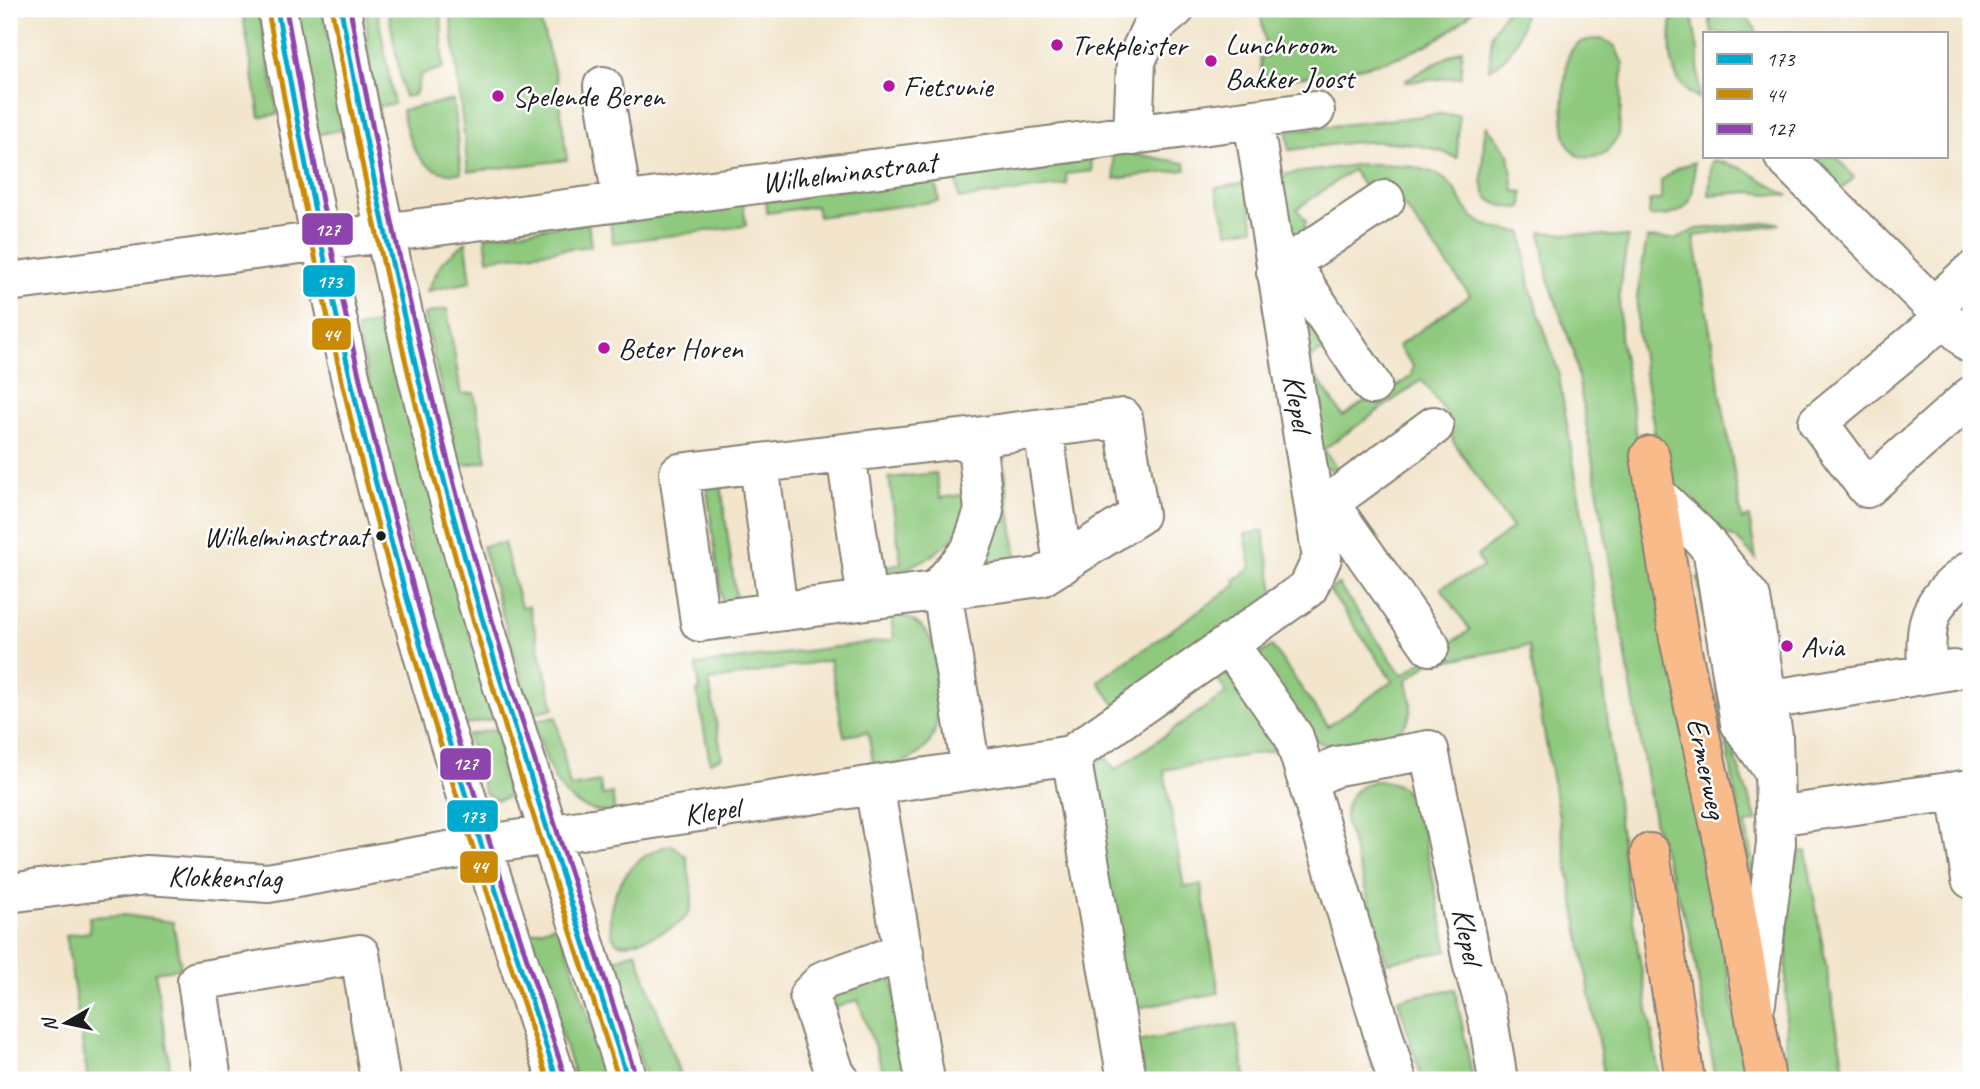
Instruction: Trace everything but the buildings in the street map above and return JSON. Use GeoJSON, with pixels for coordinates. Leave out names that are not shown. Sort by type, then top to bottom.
{"type":"FeatureCollection","features":[{"type":"Feature","properties":{"kind":"main road","name":"Ermerweg"},"geometry":{"type":"LineString","coordinates":[[1650,456],[1679,638],[1727,859],[1766,1080]]}},
{"type":"Feature","properties":{"kind":"main road"},"geometry":{"type":"LineString","coordinates":[[1650,853],[1685,1080]]}},
{"type":"Feature","properties":{"kind":"street"},"geometry":{"type":"LineString","coordinates":[[277,9],[320,240],[381,500],[482,845],[557,1080]]}},
{"type":"Feature","properties":{"kind":"street"},"geometry":{"type":"LineString","coordinates":[[341,9],[384,233],[471,579],[549,835],[628,1080]]}},
{"type":"Feature","properties":{"kind":"street"},"geometry":{"type":"LineString","coordinates":[[1133,136],[1136,61],[1150,30],[1175,9]]}},
{"type":"Feature","properties":{"kind":"street"},"geometry":{"type":"LineString","coordinates":[[603,86],[622,200]]}},
{"type":"Feature","properties":{"kind":"street","name":"Wilhelminastraat"},"geometry":{"type":"LineString","coordinates":[[320,240],[1315,111]]}},
{"type":"Feature","properties":{"kind":"street","name":"Klepel"},"geometry":{"type":"LineString","coordinates":[[482,845],[1071,755],[1308,588],[1322,558],[1322,504],[1283,268],[1253,119]]}},
{"type":"Feature","properties":{"kind":"street"},"geometry":{"type":"LineString","coordinates":[[1785,158],[1971,344]]}},
{"type":"Feature","properties":{"kind":"street"},"geometry":{"type":"LineString","coordinates":[[1372,385],[1283,268],[1385,200]]}},
{"type":"Feature","properties":{"kind":"street"},"geometry":{"type":"LineString","coordinates":[[9,282],[320,240]]}},
{"type":"Feature","properties":{"kind":"street"},"geometry":{"type":"LineString","coordinates":[[1971,272],[1939,312],[1818,422],[1867,488],[1971,396]]}},
{"type":"Feature","properties":{"kind":"street"},"geometry":{"type":"LineString","coordinates":[[1123,418],[1139,515],[1041,577],[700,622],[679,472],[976,437],[1123,418]]}},
{"type":"Feature","properties":{"kind":"street"},"geometry":{"type":"LineString","coordinates":[[1430,646],[1322,504],[1434,426]]}},
{"type":"Feature","properties":{"kind":"street"},"geometry":{"type":"LineString","coordinates":[[1043,428],[1063,564]]}},
{"type":"Feature","properties":{"kind":"street"},"geometry":{"type":"LineString","coordinates":[[971,770],[941,585],[970,551],[984,511],[976,437]]}},
{"type":"Feature","properties":{"kind":"street"},"geometry":{"type":"LineString","coordinates":[[846,454],[867,600]]}},
{"type":"Feature","properties":{"kind":"street"},"geometry":{"type":"LineString","coordinates":[[759,464],[778,611]]}},
{"type":"Feature","properties":{"kind":"street"},"geometry":{"type":"LineString","coordinates":[[1656,494],[1702,537],[1751,598],[1774,772],[1776,843],[1755,1015]]}},
{"type":"Feature","properties":{"kind":"street"},"geometry":{"type":"LineString","coordinates":[[1713,554],[1740,723],[1774,772]]}},
{"type":"Feature","properties":{"kind":"street"},"geometry":{"type":"LineString","coordinates":[[1766,700],[1940,671],[1925,630],[1931,610],[1971,570]]}},
{"type":"Feature","properties":{"kind":"street"},"geometry":{"type":"LineString","coordinates":[[1229,644],[1294,737],[1397,1080]]}},
{"type":"Feature","properties":{"kind":"street","name":"Klepel"},"geometry":{"type":"LineString","coordinates":[[1309,780],[1337,766],[1429,750],[1498,1080]]}},
{"type":"Feature","properties":{"kind":"street"},"geometry":{"type":"LineString","coordinates":[[1071,755],[1127,1080]]}},
{"type":"Feature","properties":{"kind":"street"},"geometry":{"type":"LineString","coordinates":[[874,785],[925,1080]]}},
{"type":"Feature","properties":{"kind":"street"},"geometry":{"type":"LineString","coordinates":[[1775,816],[1964,790],[1971,878]]}},
{"type":"Feature","properties":{"kind":"street","name":"Klokkenslag"},"geometry":{"type":"LineString","coordinates":[[9,893],[146,875],[268,883],[482,845]]}},
{"type":"Feature","properties":{"kind":"street"},"geometry":{"type":"LineString","coordinates":[[840,1080],[835,1073],[809,995],[824,980],[904,953]]}},
{"type":"Feature","properties":{"kind":"street"},"geometry":{"type":"LineString","coordinates":[[212,1080],[197,981],[360,954],[380,1080]]}},
{"type":"Feature","properties":{"kind":"green space"},"geometry":{"type":"Polygon","coordinates":[[[242,9],[259,9],[278,114],[260,117],[242,9]]]}},
{"type":"Feature","properties":{"kind":"green space"},"geometry":{"type":"Polygon","coordinates":[[[293,9],[323,9],[345,129],[315,135],[293,9]]]}},
{"type":"Feature","properties":{"kind":"green space"},"geometry":{"type":"Polygon","coordinates":[[[366,9],[377,9],[394,104],[374,107],[369,79],[366,9]]]}},
{"type":"Feature","properties":{"kind":"green space"},"geometry":{"type":"Polygon","coordinates":[[[388,9],[441,9],[443,68],[421,75],[415,95],[404,97],[388,9]]]}},
{"type":"Feature","properties":{"kind":"green space"},"geometry":{"type":"Polygon","coordinates":[[[450,9],[537,9],[557,81],[567,160],[468,172],[450,9]]]}},
{"type":"Feature","properties":{"kind":"green space"},"geometry":{"type":"Polygon","coordinates":[[[1260,9],[1474,9],[1453,28],[1404,55],[1348,70],[1263,82],[1260,58],[1267,57],[1260,9]]]}},
{"type":"Feature","properties":{"kind":"green space"},"geometry":{"type":"Polygon","coordinates":[[[1507,9],[1524,9],[1521,28],[1510,52],[1489,70],[1492,33],[1507,9]]]}},
{"type":"Feature","properties":{"kind":"green space"},"geometry":{"type":"Polygon","coordinates":[[[1662,9],[1691,9],[1698,51],[1699,99],[1688,92],[1675,73],[1670,39],[1672,15],[1662,14],[1662,9]]]}},
{"type":"Feature","properties":{"kind":"green space"},"geometry":{"type":"Polygon","coordinates":[[[1708,9],[1742,9],[1757,32],[1712,32],[1708,9]]]}},
{"type":"Feature","properties":{"kind":"green space"},"geometry":{"type":"Polygon","coordinates":[[[1601,39],[1615,46],[1623,64],[1619,135],[1606,153],[1588,158],[1575,154],[1568,143],[1564,128],[1567,61],[1579,43],[1601,39]]]}},
{"type":"Feature","properties":{"kind":"green space"},"geometry":{"type":"Polygon","coordinates":[[[1462,49],[1461,77],[1406,82],[1407,79],[1462,49]]]}},
{"type":"Feature","properties":{"kind":"green space"},"geometry":{"type":"Polygon","coordinates":[[[453,100],[461,173],[447,173],[426,164],[413,146],[402,110],[453,100]]]}},
{"type":"Feature","properties":{"kind":"green space"},"geometry":{"type":"Polygon","coordinates":[[[1441,114],[1459,115],[1457,158],[1436,150],[1395,142],[1353,143],[1289,150],[1287,131],[1441,114]]]}},
{"type":"Feature","properties":{"kind":"green space"},"geometry":{"type":"Polygon","coordinates":[[[1487,126],[1509,154],[1514,191],[1523,192],[1522,208],[1499,205],[1487,196],[1484,189],[1482,170],[1487,126]]]}},
{"type":"Feature","properties":{"kind":"green space"},"geometry":{"type":"Polygon","coordinates":[[[1130,153],[1185,163],[1186,170],[1115,179],[1112,154],[1130,153]]]}},
{"type":"Feature","properties":{"kind":"green space"},"geometry":{"type":"Polygon","coordinates":[[[1090,157],[1092,171],[1066,174],[1067,185],[959,199],[956,174],[1090,157]]]}},
{"type":"Feature","properties":{"kind":"green space"},"geometry":{"type":"Polygon","coordinates":[[[1804,158],[1838,158],[1854,178],[1840,191],[1804,158]]]}},
{"type":"Feature","properties":{"kind":"green space"},"geometry":{"type":"Polygon","coordinates":[[[1714,160],[1744,169],[1789,196],[1750,192],[1709,195],[1711,163],[1714,160]]]}},
{"type":"Feature","properties":{"kind":"green space"},"geometry":{"type":"Polygon","coordinates":[[[1694,162],[1691,196],[1683,210],[1664,216],[1649,216],[1650,200],[1661,200],[1661,181],[1676,169],[1694,162]]]}},
{"type":"Feature","properties":{"kind":"green space"},"geometry":{"type":"Polygon","coordinates":[[[1363,164],[1406,166],[1438,175],[1455,190],[1470,214],[1483,224],[1522,232],[1530,287],[1558,371],[1588,549],[1625,872],[1660,1080],[1605,1080],[1529,646],[1438,662],[1437,657],[1407,680],[1411,709],[1404,726],[1381,739],[1352,746],[1326,745],[1309,734],[1255,657],[1272,646],[1328,726],[1393,681],[1329,590],[1338,584],[1402,675],[1470,630],[1441,588],[1483,567],[1477,556],[1512,528],[1453,441],[1447,415],[1422,380],[1324,449],[1338,470],[1323,468],[1297,320],[1303,315],[1327,347],[1306,362],[1343,416],[1387,386],[1391,391],[1411,376],[1413,366],[1398,346],[1470,295],[1384,179],[1367,191],[1352,170],[1297,209],[1306,221],[1302,238],[1292,243],[1271,176],[1363,164]]]}},
{"type":"Feature","properties":{"kind":"green space"},"geometry":{"type":"Polygon","coordinates":[[[935,177],[939,201],[818,217],[816,206],[767,213],[766,199],[935,177]]]}},
{"type":"Feature","properties":{"kind":"green space"},"geometry":{"type":"Polygon","coordinates":[[[1246,183],[1254,228],[1228,232],[1215,188],[1246,183]]]}},
{"type":"Feature","properties":{"kind":"green space"},"geometry":{"type":"Polygon","coordinates":[[[743,202],[746,226],[613,243],[610,219],[743,202]]]}},
{"type":"Feature","properties":{"kind":"green space"},"geometry":{"type":"Polygon","coordinates":[[[588,222],[591,246],[488,259],[485,236],[588,222]]]}},
{"type":"Feature","properties":{"kind":"green space"},"geometry":{"type":"Polygon","coordinates":[[[1773,222],[1780,224],[1694,236],[1742,520],[1749,517],[1756,559],[1736,538],[1715,531],[1671,482],[1656,441],[1637,328],[1637,297],[1647,238],[1675,239],[1697,229],[1773,222]]]}},
{"type":"Feature","properties":{"kind":"green space"},"geometry":{"type":"Polygon","coordinates":[[[1541,232],[1628,237],[1619,293],[1620,337],[1746,1080],[1716,1080],[1690,934],[1655,826],[1574,353],[1548,279],[1541,232]]]}},
{"type":"Feature","properties":{"kind":"green space"},"geometry":{"type":"Polygon","coordinates":[[[466,242],[471,282],[427,291],[442,262],[466,242]]]}},
{"type":"Feature","properties":{"kind":"green space"},"geometry":{"type":"Polygon","coordinates":[[[447,309],[461,394],[474,393],[487,461],[460,466],[424,314],[447,309]]]}},
{"type":"Feature","properties":{"kind":"green space"},"geometry":{"type":"Polygon","coordinates":[[[386,322],[493,719],[463,725],[409,541],[356,328],[386,322]]]}},
{"type":"Feature","properties":{"kind":"green space"},"geometry":{"type":"Polygon","coordinates":[[[1002,449],[1017,561],[992,565],[987,558],[990,456],[1002,449]]]}},
{"type":"Feature","properties":{"kind":"green space"},"geometry":{"type":"Polygon","coordinates":[[[936,473],[940,498],[968,494],[959,527],[950,540],[924,560],[893,572],[876,575],[875,569],[901,563],[889,478],[936,473]]]}},
{"type":"Feature","properties":{"kind":"green space"},"geometry":{"type":"Polygon","coordinates":[[[721,485],[736,598],[722,602],[707,490],[707,486],[721,485]]]}},
{"type":"Feature","properties":{"kind":"green space"},"geometry":{"type":"Polygon","coordinates":[[[1263,531],[1275,596],[1116,706],[1098,681],[1236,585],[1234,580],[1251,568],[1245,534],[1263,531]]]}},
{"type":"Feature","properties":{"kind":"green space"},"geometry":{"type":"Polygon","coordinates":[[[504,543],[521,607],[529,606],[554,708],[532,713],[482,546],[504,543]]]}},
{"type":"Feature","properties":{"kind":"green space"},"geometry":{"type":"Polygon","coordinates":[[[1698,578],[1704,578],[1736,761],[1757,821],[1746,824],[1759,902],[1754,902],[1698,578]]]}},
{"type":"Feature","properties":{"kind":"green space"},"geometry":{"type":"Polygon","coordinates":[[[896,613],[913,620],[924,629],[936,657],[939,690],[937,723],[933,736],[921,752],[902,762],[874,768],[868,732],[844,736],[830,660],[709,681],[722,757],[710,762],[697,691],[700,690],[696,665],[891,640],[894,638],[891,616],[896,613]]]}},
{"type":"Feature","properties":{"kind":"green space"},"geometry":{"type":"Polygon","coordinates":[[[1218,668],[1237,683],[1282,749],[1164,770],[1184,887],[1201,885],[1219,993],[1125,1010],[1090,759],[1101,751],[1115,770],[1226,693],[1215,674],[1218,668]]]}},
{"type":"Feature","properties":{"kind":"green space"},"geometry":{"type":"Polygon","coordinates":[[[556,717],[570,787],[600,782],[602,795],[612,793],[615,813],[595,811],[580,805],[558,785],[534,721],[556,717]]]}},
{"type":"Feature","properties":{"kind":"green space"},"geometry":{"type":"Polygon","coordinates":[[[497,729],[514,784],[506,798],[497,800],[485,793],[467,735],[497,729]]]}},
{"type":"Feature","properties":{"kind":"green space"},"geometry":{"type":"Polygon","coordinates":[[[1374,781],[1399,786],[1417,804],[1448,951],[1387,962],[1345,821],[1346,807],[1352,795],[1374,781]]]}},
{"type":"Feature","properties":{"kind":"green space"},"geometry":{"type":"Polygon","coordinates":[[[672,845],[686,856],[692,898],[687,916],[667,930],[650,937],[630,943],[618,943],[611,932],[610,923],[614,897],[620,884],[636,863],[659,849],[672,845]]]}},
{"type":"Feature","properties":{"kind":"green space"},"geometry":{"type":"Polygon","coordinates":[[[1806,851],[1846,1080],[1785,1080],[1788,854],[1806,851]]]}},
{"type":"Feature","properties":{"kind":"green space"},"geometry":{"type":"Polygon","coordinates":[[[124,915],[173,922],[181,968],[155,972],[172,1080],[88,1080],[66,935],[90,932],[89,917],[124,915]]]}},
{"type":"Feature","properties":{"kind":"green space"},"geometry":{"type":"Polygon","coordinates":[[[559,924],[608,1080],[576,1080],[529,933],[559,924]]]}},
{"type":"Feature","properties":{"kind":"green space"},"geometry":{"type":"Polygon","coordinates":[[[636,951],[682,1080],[647,1080],[609,962],[636,951]]]}},
{"type":"Feature","properties":{"kind":"green space"},"geometry":{"type":"Polygon","coordinates":[[[886,977],[892,981],[909,1070],[879,1080],[868,1080],[884,1074],[858,1000],[831,1009],[833,995],[886,977]]]}},
{"type":"Feature","properties":{"kind":"green space"},"geometry":{"type":"Polygon","coordinates":[[[1455,989],[1473,1080],[1422,1080],[1398,999],[1455,989]]]}},
{"type":"Feature","properties":{"kind":"green space"},"geometry":{"type":"Polygon","coordinates":[[[1236,1024],[1246,1080],[1138,1080],[1131,1043],[1236,1024]]]}},
{"type":"Feature","properties":{"kind":"transit line","name":"173"},"geometry":{"type":"LineString","coordinates":[[277,9],[324,255],[350,378],[380,499],[442,718],[557,1080]]}},
{"type":"Feature","properties":{"kind":"transit line","name":"127"},"geometry":{"type":"LineString","coordinates":[[286,9],[333,255],[389,498],[451,716],[565,1077]]}},
{"type":"Feature","properties":{"kind":"transit line","name":"173"},"geometry":{"type":"LineString","coordinates":[[341,9],[399,296],[471,580],[508,706],[628,1080]]}},
{"type":"Feature","properties":{"kind":"transit line","name":"127"},"geometry":{"type":"LineString","coordinates":[[350,9],[408,295],[460,508],[517,704],[636,1077]]}},
{"type":"Feature","properties":{"kind":"transit line","name":"44"},"geometry":{"type":"LineString","coordinates":[[268,11],[328,318],[371,500],[433,719],[548,1080]]}},
{"type":"Feature","properties":{"kind":"transit line","name":"44"},"geometry":{"type":"LineString","coordinates":[[332,11],[391,297],[424,439],[462,581],[538,831],[619,1080]]}},
{"type":"Feature","properties":{"kind":"place","name":"Trekpleister"},"geometry":{"type":"Point","coordinates":[1057,45]}},
{"type":"Feature","properties":{"kind":"place","name":"Lunchroom Bakker Joost"},"geometry":{"type":"Point","coordinates":[1211,61]}},
{"type":"Feature","properties":{"kind":"place","name":"Fietsunie"},"geometry":{"type":"Point","coordinates":[889,86]}},
{"type":"Feature","properties":{"kind":"place","name":"Spelende Beren"},"geometry":{"type":"Point","coordinates":[498,96]}},
{"type":"Feature","properties":{"kind":"place","name":"Beter Horen"},"geometry":{"type":"Point","coordinates":[604,348]}},
{"type":"Feature","properties":{"kind":"place","name":"Wilhelminastraat"},"geometry":{"type":"Point","coordinates":[381,536]}},
{"type":"Feature","properties":{"kind":"place","name":"Avia"},"geometry":{"type":"Point","coordinates":[1787,646]}}]}
